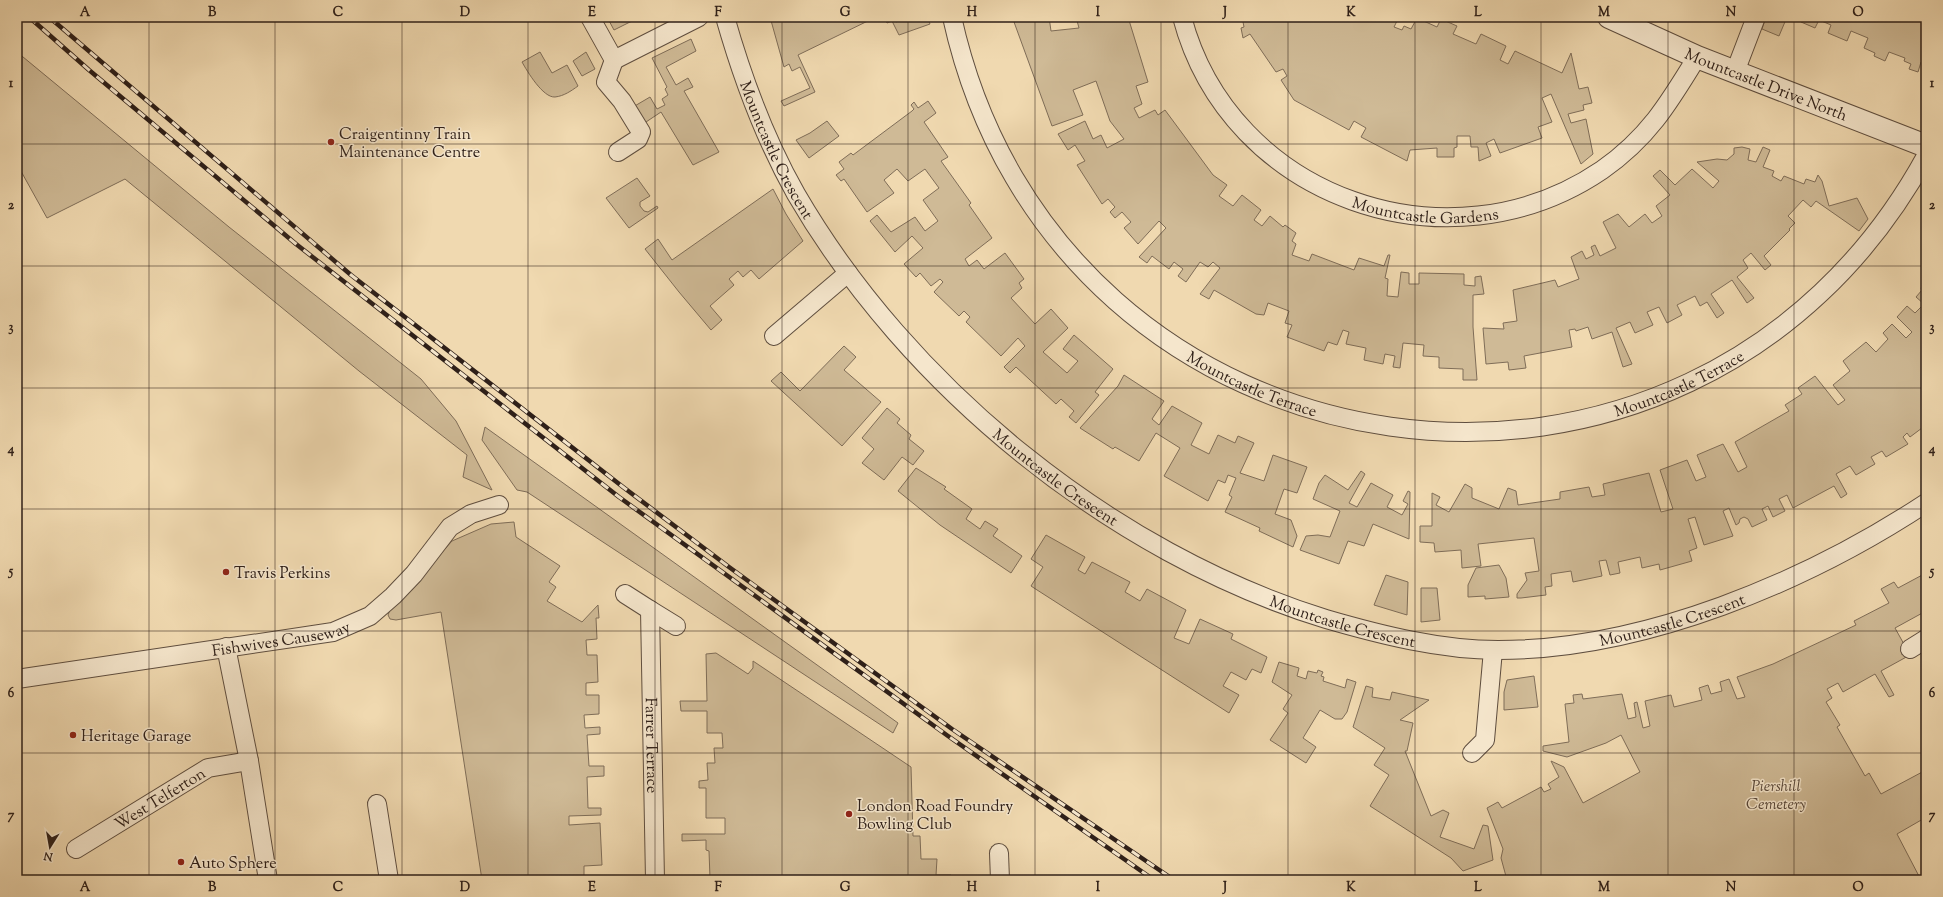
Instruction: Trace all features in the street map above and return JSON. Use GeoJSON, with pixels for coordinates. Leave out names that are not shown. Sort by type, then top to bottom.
{"type":"FeatureCollection","features":[{"type":"Feature","properties":{"kind":"street"},"geometry":{"type":"LineString","coordinates":[[590,17],[614,60]]}},
{"type":"Feature","properties":{"kind":"street"},"geometry":{"type":"LineString","coordinates":[[618,152],[638,139],[640,132],[622,101],[606,82],[614,60],[700,17]]}},
{"type":"Feature","properties":{"kind":"street","name":"Mountcastle Crescent"},"geometry":{"type":"LineString","coordinates":[[725,17],[734,49],[771,145],[802,203],[848,273],[928,367],[980,419],[1046,472],[1102,511],[1153,543],[1225,580],[1275,601],[1316,615],[1376,632],[1414,640],[1493,650],[1575,645],[1631,633],[1688,617],[1732,602],[1790,577],[1870,537],[1926,503]]}},
{"type":"Feature","properties":{"kind":"street","name":"Mountcastle Terrace"},"geometry":{"type":"LineString","coordinates":[[952,17],[966,70],[979,105],[1006,162],[1046,224],[1076,261],[1108,293],[1163,338],[1204,364],[1250,388],[1303,408],[1340,418],[1386,427],[1460,433],[1535,429],[1586,419],[1626,408],[1669,392],[1698,378],[1757,344],[1795,316],[1827,287],[1878,230],[1903,196],[1926,156]]}},
{"type":"Feature","properties":{"kind":"street","name":"Mountcastle Gardens"},"geometry":{"type":"LineString","coordinates":[[1182,17],[1196,56],[1219,97],[1244,130],[1268,153],[1295,173],[1339,196],[1380,210],[1424,217],[1463,218],[1507,211],[1548,199],[1593,176],[1620,156],[1663,112],[1697,57]]}},
{"type":"Feature","properties":{"kind":"street","name":"Mountcastle Drive North"},"geometry":{"type":"LineString","coordinates":[[1609,17],[1697,57],[1926,146]]}},
{"type":"Feature","properties":{"kind":"street"},"geometry":{"type":"LineString","coordinates":[[1735,72],[1756,17]]}},
{"type":"Feature","properties":{"kind":"street"},"geometry":{"type":"LineString","coordinates":[[774,336],[848,273]]}},
{"type":"Feature","properties":{"kind":"street","name":"Fishwives Causeway"},"geometry":{"type":"LineString","coordinates":[[17,679],[333,632],[370,616],[393,596],[414,574],[450,528],[471,514],[499,505]]}},
{"type":"Feature","properties":{"kind":"street"},"geometry":{"type":"LineString","coordinates":[[625,594],[676,626]]}},
{"type":"Feature","properties":{"kind":"street","name":"Farrer Terrace"},"geometry":{"type":"LineString","coordinates":[[650,610],[655,880]]}},
{"type":"Feature","properties":{"kind":"street"},"geometry":{"type":"LineString","coordinates":[[1910,649],[1926,639]]}},
{"type":"Feature","properties":{"kind":"street"},"geometry":{"type":"LineString","coordinates":[[226,648],[249,761],[268,880]]}},
{"type":"Feature","properties":{"kind":"street"},"geometry":{"type":"LineString","coordinates":[[1472,753],[1485,740],[1493,650]]}},
{"type":"Feature","properties":{"kind":"street","name":"West Telferton"},"geometry":{"type":"LineString","coordinates":[[76,849],[208,768],[249,761]]}},
{"type":"Feature","properties":{"kind":"street"},"geometry":{"type":"LineString","coordinates":[[377,804],[389,880]]}},
{"type":"Feature","properties":{"kind":"street"},"geometry":{"type":"LineString","coordinates":[[999,853],[1000,880]]}},
{"type":"Feature","properties":{"kind":"green space"},"geometry":{"type":"Polygon","coordinates":[[[607,17],[635,17],[636,19],[614,30],[607,17]]]}},
{"type":"Feature","properties":{"kind":"green space"},"geometry":{"type":"Polygon","coordinates":[[[770,17],[876,17],[798,55],[815,92],[784,106],[781,101],[810,88],[800,67],[792,71],[789,64],[784,67],[770,17]]]}},
{"type":"Feature","properties":{"kind":"green space"},"geometry":{"type":"Polygon","coordinates":[[[884,17],[893,17],[896,22],[908,17],[927,17],[930,24],[899,35],[892,21],[887,23],[884,17]]]}},
{"type":"Feature","properties":{"kind":"green space"},"geometry":{"type":"Polygon","coordinates":[[[1030,17],[1049,17],[1051,31],[1079,28],[1076,17],[1128,17],[1148,82],[1136,86],[1142,104],[1134,108],[1139,118],[1155,110],[1158,115],[1165,110],[1213,175],[1227,185],[1219,196],[1233,206],[1242,195],[1261,210],[1254,220],[1262,226],[1270,216],[1283,227],[1285,225],[1296,233],[1292,241],[1296,244],[1292,255],[1309,261],[1312,254],[1354,270],[1359,258],[1384,266],[1388,255],[1390,255],[1385,278],[1388,279],[1387,296],[1398,297],[1401,272],[1409,273],[1409,284],[1419,284],[1419,273],[1464,274],[1464,285],[1475,286],[1475,277],[1481,276],[1484,294],[1473,295],[1473,327],[1477,380],[1463,380],[1463,369],[1439,368],[1439,357],[1423,356],[1424,345],[1403,343],[1400,368],[1393,367],[1395,356],[1385,354],[1383,364],[1364,360],[1366,348],[1346,344],[1349,332],[1343,330],[1337,345],[1328,342],[1324,351],[1287,337],[1292,325],[1285,323],[1289,311],[1268,303],[1264,315],[1256,314],[1214,290],[1209,299],[1200,294],[1220,268],[1213,262],[1208,267],[1200,262],[1186,282],[1178,276],[1183,269],[1174,262],[1169,269],[1152,256],[1147,263],[1139,257],[1166,228],[1159,221],[1138,244],[1124,228],[1131,222],[1122,212],[1115,218],[1110,212],[1115,207],[1108,199],[1102,204],[1077,165],[1085,161],[1075,145],[1068,150],[1058,134],[1085,121],[1093,139],[1101,135],[1107,148],[1124,139],[1110,121],[1096,81],[1073,90],[1083,115],[1052,126],[1014,22],[1030,17]]]}},
{"type":"Feature","properties":{"kind":"green space"},"geometry":{"type":"Polygon","coordinates":[[[1242,17],[1399,17],[1394,27],[1402,30],[1404,26],[1411,29],[1417,18],[1437,27],[1441,19],[1457,26],[1453,34],[1476,44],[1481,34],[1506,46],[1500,60],[1508,64],[1515,51],[1562,73],[1571,53],[1579,89],[1588,87],[1592,103],[1583,105],[1584,110],[1568,114],[1571,123],[1586,119],[1593,154],[1581,164],[1551,94],[1542,98],[1552,122],[1538,127],[1542,138],[1500,153],[1494,139],[1486,143],[1491,156],[1479,161],[1478,147],[1471,147],[1470,136],[1457,136],[1457,147],[1454,148],[1454,157],[1437,157],[1437,148],[1410,150],[1407,161],[1361,137],[1366,128],[1354,121],[1349,130],[1294,100],[1281,80],[1287,76],[1283,69],[1276,72],[1250,34],[1243,38],[1241,28],[1244,27],[1242,17]]]}},
{"type":"Feature","properties":{"kind":"green space"},"geometry":{"type":"Polygon","coordinates":[[[1766,17],[1787,17],[1779,36],[1762,29],[1766,17]]]}},
{"type":"Feature","properties":{"kind":"green space"},"geometry":{"type":"Polygon","coordinates":[[[1803,17],[1926,17],[1926,64],[1921,62],[1918,72],[1909,69],[1911,64],[1904,61],[1905,58],[1889,52],[1885,61],[1874,56],[1875,53],[1864,48],[1868,38],[1851,31],[1847,41],[1828,33],[1831,25],[1819,20],[1815,28],[1801,22],[1803,17]]]}},
{"type":"Feature","properties":{"kind":"green space"},"geometry":{"type":"Polygon","coordinates":[[[691,39],[696,51],[666,67],[676,85],[688,78],[693,87],[684,91],[719,152],[693,165],[661,112],[643,124],[633,107],[650,97],[657,109],[665,105],[662,99],[668,95],[665,89],[667,87],[652,58],[691,39]]]}},
{"type":"Feature","properties":{"kind":"green space"},"geometry":{"type":"Polygon","coordinates":[[[17,52],[229,227],[421,379],[456,421],[492,490],[463,477],[467,455],[359,371],[125,179],[47,218],[17,164],[17,52]]]}},
{"type":"Feature","properties":{"kind":"green space"},"geometry":{"type":"Polygon","coordinates":[[[540,52],[552,73],[567,65],[578,86],[567,93],[555,97],[545,93],[536,83],[522,62],[540,52]]]}},
{"type":"Feature","properties":{"kind":"green space"},"geometry":{"type":"Polygon","coordinates":[[[586,52],[595,69],[582,76],[573,61],[586,52]]]}},
{"type":"Feature","properties":{"kind":"green space"},"geometry":{"type":"Polygon","coordinates":[[[928,101],[936,113],[924,122],[948,157],[941,161],[971,203],[969,205],[992,238],[965,259],[969,266],[977,260],[984,269],[1005,253],[1024,279],[1019,283],[1022,288],[1011,298],[1035,324],[1051,309],[1068,328],[1043,352],[1067,373],[1078,361],[1063,349],[1074,335],[1113,369],[1095,392],[1099,395],[1076,423],[1069,417],[1074,411],[1061,399],[1056,404],[1016,367],[1010,373],[1004,367],[1025,346],[1018,338],[1001,356],[966,322],[970,317],[964,311],[959,316],[934,292],[943,282],[940,279],[931,286],[920,273],[916,277],[904,264],[923,248],[912,236],[895,252],[870,221],[877,215],[891,232],[915,217],[925,231],[938,221],[923,200],[939,188],[925,169],[908,181],[897,169],[884,180],[894,193],[867,212],[844,179],[841,181],[836,175],[844,169],[839,162],[851,153],[853,155],[912,111],[914,109],[911,105],[914,102],[918,108],[928,101]]]}},
{"type":"Feature","properties":{"kind":"green space"},"geometry":{"type":"Polygon","coordinates":[[[827,121],[839,136],[809,158],[796,140],[810,133],[827,121]]]}},
{"type":"Feature","properties":{"kind":"green space"},"geometry":{"type":"Polygon","coordinates":[[[1742,147],[1750,149],[1748,160],[1756,162],[1763,147],[1770,150],[1763,167],[1774,171],[1772,176],[1781,181],[1784,176],[1804,184],[1806,179],[1815,182],[1818,175],[1822,181],[1829,206],[1857,198],[1868,219],[1859,231],[1816,201],[1811,207],[1803,200],[1788,216],[1795,223],[1764,256],[1771,265],[1765,270],[1751,253],[1743,260],[1748,268],[1737,277],[1754,298],[1747,303],[1732,280],[1711,294],[1724,313],[1717,318],[1707,302],[1700,306],[1695,296],[1677,305],[1682,315],[1667,323],[1659,307],[1647,312],[1653,325],[1635,333],[1630,322],[1616,328],[1632,364],[1623,367],[1612,332],[1592,339],[1588,327],[1576,331],[1575,329],[1569,330],[1572,347],[1524,356],[1526,368],[1509,370],[1508,362],[1486,364],[1483,328],[1504,329],[1503,323],[1517,321],[1513,290],[1555,280],[1558,287],[1579,279],[1571,257],[1582,251],[1586,259],[1594,255],[1591,247],[1595,245],[1600,256],[1616,248],[1603,222],[1618,214],[1629,227],[1645,214],[1652,223],[1662,216],[1656,206],[1670,195],[1653,176],[1660,170],[1675,185],[1692,169],[1713,188],[1719,181],[1697,162],[1717,159],[1727,160],[1734,154],[1734,148],[1742,147]]]}},
{"type":"Feature","properties":{"kind":"green space"},"geometry":{"type":"Polygon","coordinates":[[[637,178],[650,196],[640,202],[640,206],[644,211],[648,212],[657,206],[658,208],[629,228],[606,198],[637,178]]]}},
{"type":"Feature","properties":{"kind":"green space"},"geometry":{"type":"Polygon","coordinates":[[[773,189],[786,214],[803,241],[759,279],[751,270],[743,277],[738,271],[729,279],[734,285],[710,306],[722,320],[711,330],[645,249],[658,239],[672,260],[773,189]]]}},
{"type":"Feature","properties":{"kind":"green space"},"geometry":{"type":"Polygon","coordinates":[[[1926,282],[1926,425],[1910,437],[1907,433],[1903,437],[1908,444],[1886,457],[1882,451],[1871,457],[1875,464],[1856,475],[1850,466],[1836,474],[1847,494],[1841,498],[1834,486],[1793,508],[1787,495],[1779,499],[1785,511],[1773,517],[1768,506],[1762,509],[1767,520],[1752,527],[1748,519],[1744,517],[1740,519],[1739,523],[1736,525],[1729,508],[1723,511],[1733,536],[1704,545],[1695,517],[1688,519],[1697,548],[1689,551],[1692,561],[1660,570],[1659,564],[1642,568],[1640,557],[1618,562],[1620,573],[1610,575],[1606,560],[1599,561],[1602,576],[1573,582],[1571,571],[1551,574],[1552,586],[1545,587],[1546,595],[1521,598],[1517,598],[1517,594],[1527,580],[1525,573],[1539,571],[1534,538],[1478,544],[1481,566],[1462,568],[1461,550],[1435,552],[1434,543],[1420,542],[1420,526],[1432,526],[1432,493],[1440,497],[1436,505],[1449,512],[1465,484],[1472,488],[1472,498],[1499,509],[1508,488],[1516,491],[1518,505],[1560,499],[1560,492],[1589,487],[1592,497],[1605,495],[1603,484],[1649,473],[1661,512],[1673,509],[1660,470],[1687,460],[1696,481],[1706,477],[1697,455],[1723,444],[1738,472],[1747,467],[1735,442],[1789,411],[1785,405],[1802,394],[1798,388],[1815,376],[1838,405],[1845,400],[1833,385],[1850,371],[1843,361],[1866,342],[1876,352],[1888,339],[1883,333],[1892,324],[1906,338],[1912,332],[1897,317],[1907,306],[1915,313],[1924,304],[1916,297],[1926,282]]]}},
{"type":"Feature","properties":{"kind":"green space"},"geometry":{"type":"Polygon","coordinates":[[[844,346],[856,357],[844,370],[881,402],[842,446],[771,381],[781,372],[800,391],[844,346]]]}},
{"type":"Feature","properties":{"kind":"green space"},"geometry":{"type":"Polygon","coordinates":[[[1124,375],[1164,401],[1152,419],[1159,425],[1172,406],[1202,423],[1191,445],[1209,454],[1218,435],[1235,443],[1238,436],[1254,443],[1240,473],[1264,481],[1273,455],[1307,467],[1297,493],[1284,489],[1275,514],[1291,520],[1297,536],[1293,547],[1259,531],[1260,528],[1225,512],[1232,497],[1229,495],[1236,478],[1228,475],[1225,483],[1218,480],[1208,501],[1164,476],[1180,448],[1156,433],[1139,461],[1115,447],[1113,449],[1080,428],[1118,386],[1124,375]]]}},
{"type":"Feature","properties":{"kind":"green space"},"geometry":{"type":"Polygon","coordinates":[[[887,408],[900,419],[897,423],[911,435],[909,439],[924,451],[913,465],[902,457],[884,480],[862,463],[874,449],[862,438],[887,408]]]}},
{"type":"Feature","properties":{"kind":"green space"},"geometry":{"type":"Polygon","coordinates":[[[485,427],[898,723],[893,733],[527,492],[517,490],[482,440],[485,427]]]}},
{"type":"Feature","properties":{"kind":"green space"},"geometry":{"type":"Polygon","coordinates":[[[916,468],[946,487],[944,489],[972,509],[966,519],[980,529],[985,521],[998,529],[993,536],[1022,556],[1011,573],[940,525],[898,491],[916,468]]]}},
{"type":"Feature","properties":{"kind":"green space"},"geometry":{"type":"Polygon","coordinates":[[[1361,471],[1365,474],[1349,503],[1357,507],[1371,483],[1393,495],[1387,507],[1402,515],[1408,504],[1403,501],[1408,491],[1410,492],[1409,539],[1373,524],[1364,546],[1348,541],[1339,564],[1300,550],[1306,536],[1318,535],[1330,537],[1340,511],[1313,499],[1319,483],[1325,475],[1348,490],[1361,471]]]}},
{"type":"Feature","properties":{"kind":"green space"},"geometry":{"type":"Polygon","coordinates":[[[514,522],[516,537],[560,566],[549,582],[556,587],[547,601],[582,622],[598,605],[599,618],[596,618],[597,639],[586,640],[587,655],[597,655],[598,682],[586,683],[586,695],[599,695],[599,714],[584,715],[585,728],[600,727],[600,734],[587,735],[589,766],[604,766],[604,776],[587,777],[588,808],[601,808],[601,815],[569,816],[569,825],[600,823],[602,865],[584,866],[584,880],[482,880],[441,612],[396,620],[390,619],[388,615],[390,610],[452,541],[491,524],[514,522]]]}},
{"type":"Feature","properties":{"kind":"green space"},"geometry":{"type":"Polygon","coordinates":[[[1046,535],[1085,557],[1078,570],[1085,574],[1092,562],[1130,582],[1125,592],[1140,601],[1147,589],[1186,610],[1174,638],[1189,644],[1200,619],[1233,634],[1231,639],[1267,657],[1261,673],[1252,669],[1246,680],[1231,672],[1223,686],[1239,695],[1229,713],[1034,588],[1031,586],[1043,567],[1031,559],[1046,535]]]}},
{"type":"Feature","properties":{"kind":"green space"},"geometry":{"type":"Polygon","coordinates":[[[1499,565],[1506,578],[1509,597],[1485,599],[1485,596],[1468,597],[1468,585],[1476,568],[1499,565]]]}},
{"type":"Feature","properties":{"kind":"green space","name":"Piershill Cemetery"},"geometry":{"type":"Polygon","coordinates":[[[1926,573],[1926,611],[1895,628],[1910,655],[1881,671],[1894,695],[1889,697],[1875,674],[1843,692],[1838,683],[1827,689],[1832,698],[1826,702],[1840,725],[1837,727],[1865,776],[1869,773],[1881,794],[1926,770],[1926,823],[1923,819],[1897,834],[1921,880],[1507,880],[1501,858],[1503,849],[1487,808],[1498,802],[1502,808],[1541,787],[1544,792],[1551,789],[1548,784],[1559,777],[1551,761],[1564,767],[1583,803],[1640,772],[1621,735],[1606,743],[1567,757],[1543,751],[1543,746],[1569,742],[1565,704],[1574,703],[1573,695],[1582,694],[1583,699],[1622,694],[1628,719],[1636,717],[1634,703],[1637,702],[1643,728],[1650,726],[1645,701],[1671,695],[1674,707],[1702,700],[1699,688],[1708,685],[1711,694],[1722,691],[1720,682],[1729,679],[1737,699],[1745,697],[1737,677],[1773,664],[1856,625],[1854,621],[1889,603],[1881,589],[1894,582],[1898,588],[1926,573]]]}},
{"type":"Feature","properties":{"kind":"green space"},"geometry":{"type":"Polygon","coordinates":[[[1386,575],[1408,582],[1407,615],[1374,605],[1386,575]]]}},
{"type":"Feature","properties":{"kind":"green space"},"geometry":{"type":"Polygon","coordinates":[[[1421,588],[1437,588],[1440,620],[1421,622],[1421,588]]]}},
{"type":"Feature","properties":{"kind":"green space"},"geometry":{"type":"Polygon","coordinates":[[[716,653],[748,674],[753,668],[753,661],[911,767],[913,836],[920,836],[921,859],[937,859],[936,875],[951,875],[951,880],[684,880],[710,878],[709,851],[706,850],[706,840],[682,841],[682,834],[725,834],[725,818],[706,818],[706,788],[699,788],[699,781],[708,780],[707,763],[715,763],[714,748],[723,748],[722,733],[707,733],[707,711],[681,711],[680,701],[707,701],[706,654],[716,653]]]}},
{"type":"Feature","properties":{"kind":"green space"},"geometry":{"type":"Polygon","coordinates":[[[1279,662],[1299,668],[1297,676],[1306,679],[1308,671],[1317,673],[1318,670],[1323,672],[1321,676],[1324,677],[1323,681],[1345,688],[1347,679],[1356,682],[1347,712],[1342,719],[1335,719],[1320,710],[1303,738],[1316,747],[1306,763],[1270,740],[1288,713],[1283,709],[1292,695],[1272,682],[1279,662]]]}},
{"type":"Feature","properties":{"kind":"green space"},"geometry":{"type":"Polygon","coordinates":[[[1534,676],[1538,707],[1504,710],[1504,692],[1507,680],[1534,676]]]}},
{"type":"Feature","properties":{"kind":"green space"},"geometry":{"type":"Polygon","coordinates":[[[1366,686],[1373,688],[1372,697],[1390,700],[1392,692],[1429,700],[1400,720],[1413,723],[1407,751],[1405,751],[1431,816],[1443,810],[1449,813],[1440,837],[1474,849],[1483,825],[1488,826],[1493,860],[1463,871],[1451,858],[1370,806],[1389,775],[1374,765],[1385,748],[1353,727],[1366,686]]]}},
{"type":"Feature","properties":{"kind":"railway"},"geometry":{"type":"LineString","coordinates":[[29,17],[89,70],[296,244],[619,497],[948,736],[1154,880]]}},
{"type":"Feature","properties":{"kind":"railway"},"geometry":{"type":"LineString","coordinates":[[49,17],[351,275],[623,487],[729,567],[952,729],[1174,880]]}},
{"type":"Feature","properties":{"kind":"place","name":"Craigentinny Train Maintenance Centre"},"geometry":{"type":"Point","coordinates":[331,142]}},
{"type":"Feature","properties":{"kind":"place","name":"Travis Perkins"},"geometry":{"type":"Point","coordinates":[226,572]}},
{"type":"Feature","properties":{"kind":"place","name":"Heritage Garage"},"geometry":{"type":"Point","coordinates":[73,735]}},
{"type":"Feature","properties":{"kind":"place","name":"London Road Foundry Bowling Club"},"geometry":{"type":"Point","coordinates":[849,814]}},
{"type":"Feature","properties":{"kind":"place","name":"Auto Sphere"},"geometry":{"type":"Point","coordinates":[181,862]}}]}
